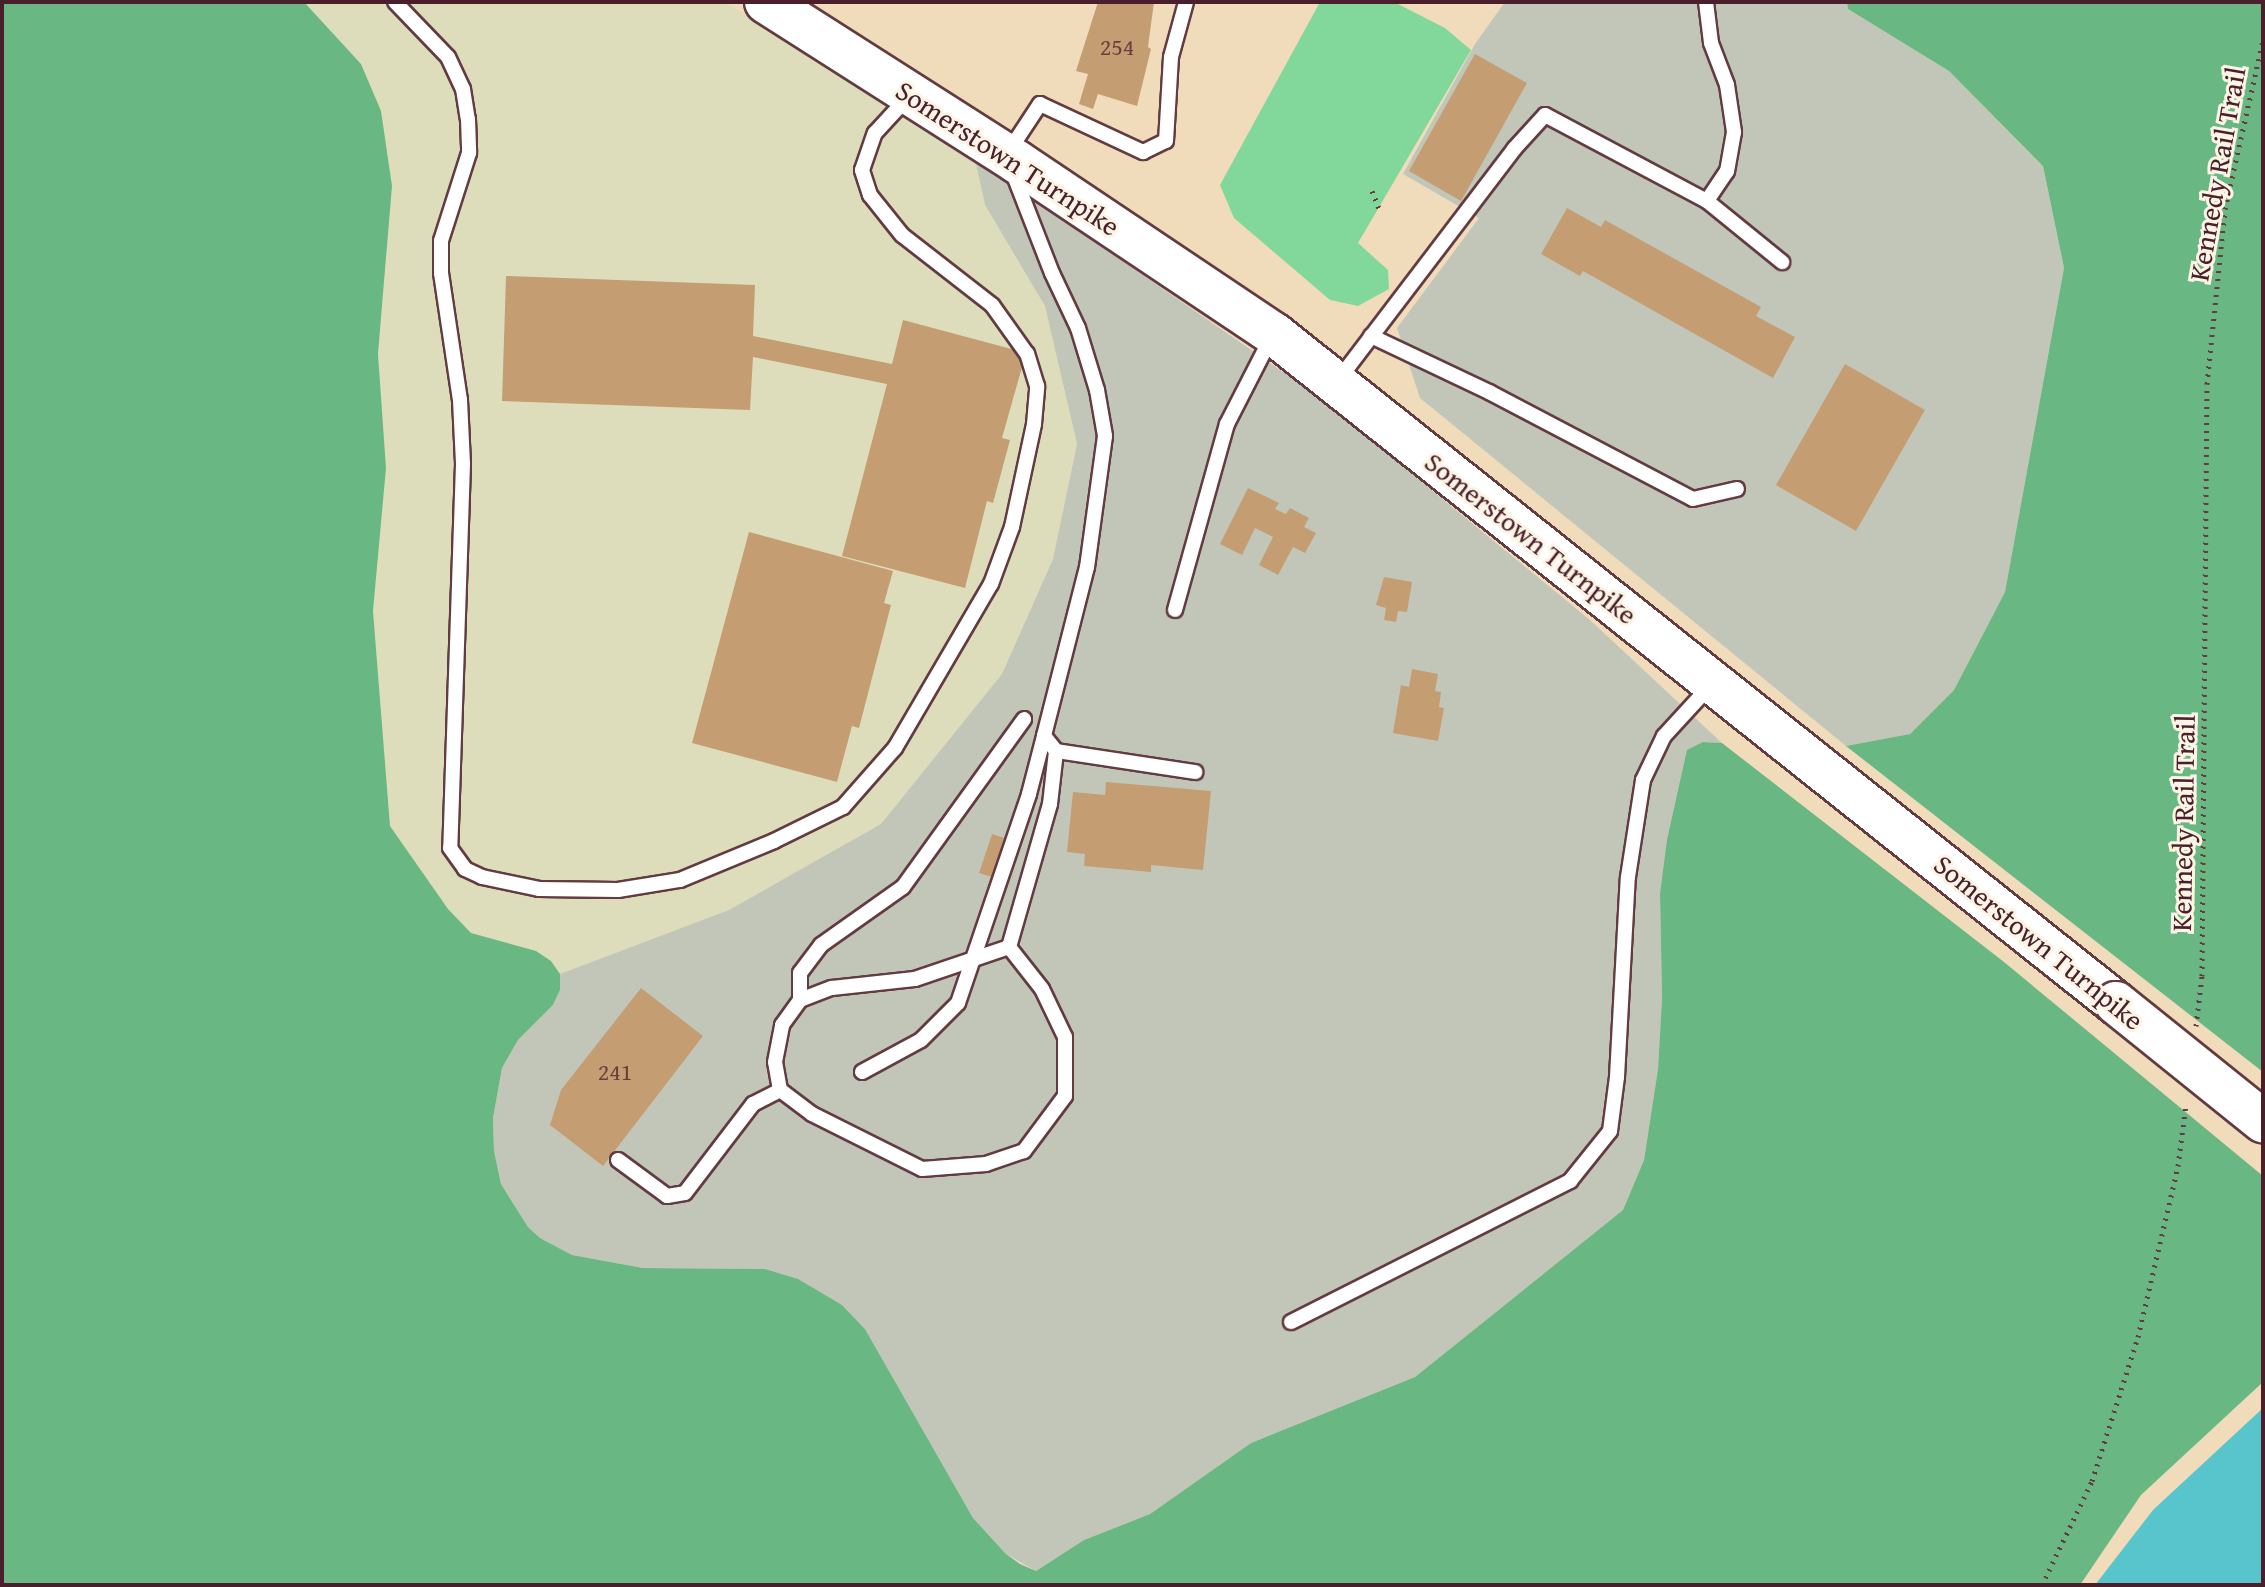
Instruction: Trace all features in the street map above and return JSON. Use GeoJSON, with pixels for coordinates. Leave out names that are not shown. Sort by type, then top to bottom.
{"type":"FeatureCollection","features":[{"type":"Feature","properties":{"kind":"main road","name":"Somerstown Turnpike"},"geometry":{"type":"LineString","coordinates":[[766,2],[808,20],[910,95],[1274,334],[2263,1121]]}},
{"type":"Feature","properties":{"kind":"lane"},"geometry":{"type":"LineString","coordinates":[[395,2],[448,57],[463,89],[468,119],[469,153],[441,241],[441,273],[460,400],[463,464],[450,848],[465,869],[482,877],[539,889],[618,890],[680,880],[774,841],[843,807],[895,748],[991,584],[1012,527],[1034,424],[1037,386],[1027,354],[992,305],[902,235],[870,195],[862,170],[875,133],[910,95]]}},
{"type":"Feature","properties":{"kind":"lane"},"geometry":{"type":"LineString","coordinates":[[862,1072],[921,1040],[958,1003],[1044,736],[1087,567],[1105,436],[1097,390],[1078,328],[1052,273],[1006,156],[1040,104],[1143,152],[1166,141],[1171,57],[1186,2]]}},
{"type":"Feature","properties":{"kind":"lane"},"geometry":{"type":"LineString","coordinates":[[1706,2],[1711,43],[1727,85],[1734,132],[1727,171],[1707,201]]}},
{"type":"Feature","properties":{"kind":"lane"},"geometry":{"type":"LineString","coordinates":[[1336,383],[1425,271],[1514,149],[1545,115],[1707,201],[1782,262]]}},
{"type":"Feature","properties":{"kind":"lane"},"geometry":{"type":"LineString","coordinates":[[1175,610],[1227,424],[1274,334]]}},
{"type":"Feature","properties":{"kind":"lane"},"geometry":{"type":"LineString","coordinates":[[1371,336],[1489,392],[1693,499],[1737,489]]}},
{"type":"Feature","properties":{"kind":"lane"},"geometry":{"type":"LineString","coordinates":[[1291,1322],[1570,1181],[1610,1131],[1617,1077],[1628,877],[1643,780],[1664,736],[1712,682]]}},
{"type":"Feature","properties":{"kind":"lane"},"geometry":{"type":"LineString","coordinates":[[800,1000],[800,973],[821,945],[903,887],[1024,719]]}},
{"type":"Feature","properties":{"kind":"lane"},"geometry":{"type":"LineString","coordinates":[[1044,736],[1056,751],[1195,772]]}},
{"type":"Feature","properties":{"kind":"lane"},"geometry":{"type":"LineString","coordinates":[[1009,947],[1050,804],[1056,751]]}},
{"type":"Feature","properties":{"kind":"lane"},"geometry":{"type":"LineString","coordinates":[[1009,947],[1042,989],[1065,1037],[1065,1096],[1024,1151],[986,1164],[922,1169],[812,1114],[780,1090],[775,1062],[782,1025],[800,1000],[832,988],[915,979],[1009,947]]}},
{"type":"Feature","properties":{"kind":"lane"},"geometry":{"type":"LineString","coordinates":[[618,1160],[667,1196],[685,1193],[753,1104],[780,1090]]}},
{"type":"Feature","properties":{"kind":"path","name":"Kennedy Rail Trail"},"geometry":{"type":"LineString","coordinates":[[2195,1034],[2202,976],[2207,384],[2225,209],[2263,41]]}},
{"type":"Feature","properties":{"kind":"path"},"geometry":{"type":"LineString","coordinates":[[1372,191],[1380,211]]}},
{"type":"Feature","properties":{"kind":"path"},"geometry":{"type":"LineString","coordinates":[[2042,1585],[2092,1481],[2138,1337],[2178,1166],[2187,1093]]}},
{"type":"Feature","properties":{"kind":"shaded area"},"geometry":{"type":"Polygon","coordinates":[[[304,2],[725,2],[975,159],[985,205],[1045,306],[1077,444],[1053,559],[1002,674],[881,824],[729,910],[560,974],[551,961],[536,952],[471,933],[448,909],[390,826],[373,611],[386,468],[378,354],[387,255],[304,2]]]}},
{"type":"Feature","properties":{"kind":"shaded area"},"geometry":{"type":"Polygon","coordinates":[[[1505,2],[1847,2],[1848,9],[1949,71],[2043,166],[2064,268],[2005,592],[1954,690],[1910,734],[1846,746],[1420,398],[1397,328],[1479,218],[1403,174],[1475,44],[1505,2]]]}},
{"type":"Feature","properties":{"kind":"shaded area"},"geometry":{"type":"Polygon","coordinates":[[[975,159],[1312,392],[1590,620],[1722,743],[1703,742],[1660,894],[1662,998],[1658,1069],[1644,1160],[1623,1210],[1415,1377],[1251,1443],[1150,1514],[1084,1540],[1036,1571],[1006,1554],[973,1518],[865,1329],[842,1305],[765,1269],[643,1268],[572,1255],[540,1238],[528,1227],[501,1184],[494,1151],[493,1118],[502,1068],[518,1040],[553,1005],[560,990],[560,974],[729,910],[881,824],[1002,674],[1053,559],[1077,444],[1045,306],[985,205],[975,159]]]}},
{"type":"Feature","properties":{"kind":"green space"},"geometry":{"type":"Polygon","coordinates":[[[2,2],[304,2],[361,64],[381,111],[392,186],[378,354],[386,468],[373,611],[390,826],[448,909],[471,933],[536,951],[551,961],[560,974],[560,990],[553,1005],[518,1040],[502,1068],[493,1118],[494,1151],[501,1184],[528,1227],[540,1238],[572,1255],[643,1268],[765,1269],[798,1279],[842,1305],[865,1329],[973,1518],[1006,1554],[1020,1564],[1036,1571],[1084,1540],[1150,1514],[1251,1443],[1415,1377],[1623,1210],[1644,1160],[1658,1069],[1662,998],[1660,894],[1667,840],[1687,750],[1703,742],[1722,743],[2004,962],[2263,1176],[2263,1382],[2141,1495],[2080,1585],[2,1585],[2,2]]]}},
{"type":"Feature","properties":{"kind":"green space"},"geometry":{"type":"Polygon","coordinates":[[[1320,2],[1394,2],[1445,28],[1471,50],[1358,243],[1388,270],[1389,289],[1358,306],[1330,300],[1234,218],[1220,185],[1320,2]]]}},
{"type":"Feature","properties":{"kind":"green space"},"geometry":{"type":"Polygon","coordinates":[[[1847,2],[2263,2],[2263,1072],[1846,746],[1910,734],[1954,690],[2005,592],[2064,268],[2043,166],[1949,71],[1848,9],[1847,2]]]}},
{"type":"Feature","properties":{"kind":"water"},"geometry":{"type":"Polygon","coordinates":[[[2263,1408],[2263,1585],[2095,1585],[2153,1510],[2263,1408]]]}},
{"type":"Feature","properties":{"kind":"building"},"geometry":{"type":"Polygon","coordinates":[[[1098,2],[1154,2],[1148,47],[1151,49],[1137,106],[1098,94],[1093,109],[1079,104],[1088,74],[1076,71],[1098,2]]]}},
{"type":"Feature","properties":{"kind":"building"},"geometry":{"type":"Polygon","coordinates":[[[1475,54],[1527,83],[1461,201],[1409,171],[1475,54]]]}},
{"type":"Feature","properties":{"kind":"building"},"geometry":{"type":"Polygon","coordinates":[[[1567,208],[1601,227],[1605,220],[1761,307],[1756,316],[1795,337],[1773,378],[1583,271],[1580,276],[1541,254],[1567,208]]]}},
{"type":"Feature","properties":{"kind":"building"},"geometry":{"type":"Polygon","coordinates":[[[506,276],[755,285],[753,336],[892,364],[903,320],[1026,353],[1002,438],[1010,440],[993,503],[987,501],[965,588],[842,556],[887,384],[753,357],[750,410],[502,401],[506,276]]]}},
{"type":"Feature","properties":{"kind":"building"},"geometry":{"type":"Polygon","coordinates":[[[1845,364],[1925,410],[1856,531],[1776,485],[1845,364]]]}},
{"type":"Feature","properties":{"kind":"building"},"geometry":{"type":"Polygon","coordinates":[[[1248,488],[1279,503],[1275,509],[1286,514],[1290,508],[1309,518],[1304,527],[1316,533],[1305,553],[1293,547],[1278,575],[1259,565],[1273,537],[1255,528],[1242,555],[1220,544],[1248,488]]]}},
{"type":"Feature","properties":{"kind":"building"},"geometry":{"type":"Polygon","coordinates":[[[749,532],[893,571],[884,603],[891,605],[859,728],[852,726],[837,782],[692,743],[749,532]]]}},
{"type":"Feature","properties":{"kind":"building"},"geometry":{"type":"Polygon","coordinates":[[[1384,577],[1412,582],[1407,612],[1398,611],[1396,622],[1384,620],[1386,608],[1376,605],[1384,577]]]}},
{"type":"Feature","properties":{"kind":"building"},"geometry":{"type":"Polygon","coordinates":[[[1412,669],[1438,674],[1435,691],[1441,692],[1439,707],[1444,708],[1438,741],[1393,733],[1401,685],[1409,687],[1412,669]]]}},
{"type":"Feature","properties":{"kind":"building"},"geometry":{"type":"Polygon","coordinates":[[[1106,782],[1211,791],[1203,870],[1151,865],[1151,872],[1084,866],[1085,854],[1067,852],[1073,792],[1105,795],[1106,782]]]}},
{"type":"Feature","properties":{"kind":"building"},"geometry":{"type":"Polygon","coordinates":[[[992,834],[1004,838],[992,877],[979,873],[992,834]]]}},
{"type":"Feature","properties":{"kind":"building"},"geometry":{"type":"Polygon","coordinates":[[[641,988],[703,1036],[603,1166],[550,1125],[561,1090],[641,988]]]}}]}
